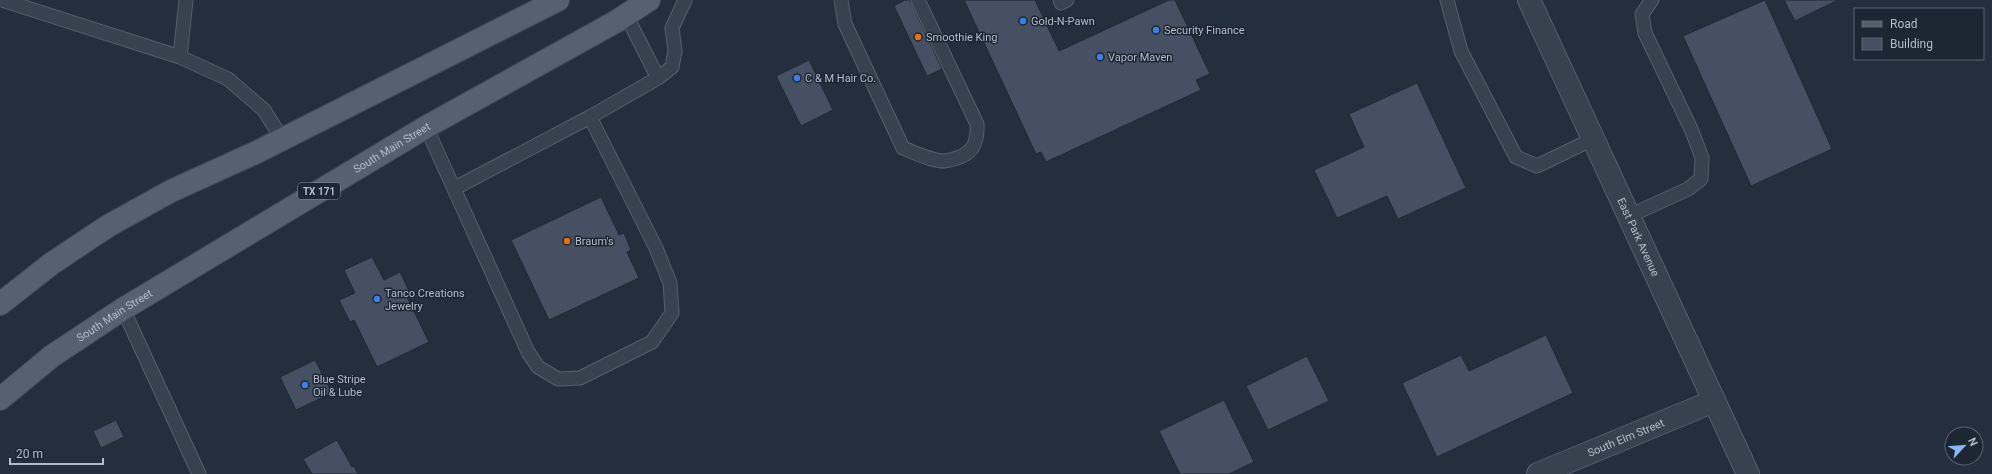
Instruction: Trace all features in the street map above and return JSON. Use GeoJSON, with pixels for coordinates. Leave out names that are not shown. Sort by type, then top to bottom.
{"type":"FeatureCollection","features":[{"type":"Feature","properties":{"kind":"main road"},"geometry":{"type":"LineString","coordinates":[[0,304],[51,264],[108,226],[172,191],[282,139],[558,0]]}},
{"type":"Feature","properties":{"kind":"main road","name":"South Main Street"},"geometry":{"type":"LineString","coordinates":[[0,399],[52,356],[123,309],[426,127],[626,15],[649,0]]}},
{"type":"Feature","properties":{"kind":"street","name":"East Park Avenue"},"geometry":{"type":"LineString","coordinates":[[1529,0],[1748,474]]}},
{"type":"Feature","properties":{"kind":"street","name":"South Elm Street"},"geometry":{"type":"LineString","coordinates":[[1538,474],[1714,401]]}},
{"type":"Feature","properties":{"kind":"lane"},"geometry":{"type":"LineString","coordinates":[[2,0],[180,57],[228,79],[264,110],[282,139]]}},
{"type":"Feature","properties":{"kind":"lane"},"geometry":{"type":"LineString","coordinates":[[180,57],[186,0]]}},
{"type":"Feature","properties":{"kind":"lane"},"geometry":{"type":"LineString","coordinates":[[455,188],[590,117],[658,78],[672,67],[676,51],[672,28],[685,0]]}},
{"type":"Feature","properties":{"kind":"lane"},"geometry":{"type":"LineString","coordinates":[[841,0],[845,24],[903,148],[925,157],[946,161],[963,156],[974,148],[978,136],[977,124],[918,0]]}},
{"type":"Feature","properties":{"kind":"lane"},"geometry":{"type":"LineString","coordinates":[[1060,0],[1061,3],[1067,0]]}},
{"type":"Feature","properties":{"kind":"lane"},"geometry":{"type":"LineString","coordinates":[[1447,0],[1461,51],[1516,158],[1537,166],[1593,139]]}},
{"type":"Feature","properties":{"kind":"lane"},"geometry":{"type":"LineString","coordinates":[[1629,216],[1688,189],[1701,179],[1702,158],[1692,131],[1645,33],[1642,14],[1652,0]]}},
{"type":"Feature","properties":{"kind":"lane"},"geometry":{"type":"LineString","coordinates":[[626,15],[658,78]]}},
{"type":"Feature","properties":{"kind":"lane"},"geometry":{"type":"LineString","coordinates":[[426,127],[455,188],[528,352],[538,367],[558,379],[580,378],[652,342],[672,313],[670,283],[656,248],[590,117]]}},
{"type":"Feature","properties":{"kind":"lane"},"geometry":{"type":"LineString","coordinates":[[123,309],[199,474]]}},
{"type":"Feature","properties":{"kind":"building","name":"Smoothie King"},"geometry":{"type":"Polygon","coordinates":[[[905,0],[910,0],[942,69],[927,76],[894,6],[905,0]]]}},
{"type":"Feature","properties":{"kind":"building"},"geometry":{"type":"Polygon","coordinates":[[[964,0],[1035,0],[1059,51],[1169,0],[1175,0],[1210,74],[1196,80],[1201,90],[1046,162],[1041,152],[1036,154],[964,0]]]}},
{"type":"Feature","properties":{"kind":"building"},"geometry":{"type":"Polygon","coordinates":[[[1765,0],[1832,149],[1751,186],[1683,36],[1765,0]]]}},
{"type":"Feature","properties":{"kind":"building"},"geometry":{"type":"Polygon","coordinates":[[[1784,0],[1838,0],[1795,21],[1784,0]]]}},
{"type":"Feature","properties":{"kind":"building"},"geometry":{"type":"Polygon","coordinates":[[[809,60],[833,110],[801,126],[776,76],[809,60]]]}},
{"type":"Feature","properties":{"kind":"building"},"geometry":{"type":"Polygon","coordinates":[[[1417,83],[1466,188],[1398,219],[1387,196],[1337,218],[1314,170],[1364,147],[1349,114],[1417,83]]]}},
{"type":"Feature","properties":{"kind":"building"},"geometry":{"type":"Polygon","coordinates":[[[601,197],[619,235],[624,233],[631,250],[627,252],[639,278],[549,320],[511,240],[601,197]]]}},
{"type":"Feature","properties":{"kind":"building"},"geometry":{"type":"Polygon","coordinates":[[[372,257],[384,280],[400,272],[410,293],[406,295],[429,342],[377,367],[354,320],[350,322],[339,300],[355,293],[344,270],[372,257]]]}},
{"type":"Feature","properties":{"kind":"building"},"geometry":{"type":"Polygon","coordinates":[[[1546,335],[1573,393],[1437,457],[1402,383],[1461,355],[1469,371],[1546,335]]]}},
{"type":"Feature","properties":{"kind":"building"},"geometry":{"type":"Polygon","coordinates":[[[1307,356],[1329,401],[1268,430],[1246,386],[1307,356]]]}},
{"type":"Feature","properties":{"kind":"building"},"geometry":{"type":"Polygon","coordinates":[[[315,360],[332,393],[296,410],[280,377],[315,360]]]}},
{"type":"Feature","properties":{"kind":"building"},"geometry":{"type":"Polygon","coordinates":[[[1224,400],[1254,462],[1229,474],[1180,474],[1159,431],[1224,400]]]}},
{"type":"Feature","properties":{"kind":"building"},"geometry":{"type":"Polygon","coordinates":[[[116,420],[124,437],[101,448],[93,431],[116,420]]]}},
{"type":"Feature","properties":{"kind":"building"},"geometry":{"type":"Polygon","coordinates":[[[337,440],[352,467],[354,466],[358,474],[312,474],[303,459],[337,440]]]}},
{"type":"Feature","properties":{"kind":"place","name":"Gold-N-Pawn"},"geometry":{"type":"Point","coordinates":[1023,21]}},
{"type":"Feature","properties":{"kind":"place","name":"Security Finance"},"geometry":{"type":"Point","coordinates":[1156,30]}},
{"type":"Feature","properties":{"kind":"place","name":"Smoothie King"},"geometry":{"type":"Point","coordinates":[918,37]}},
{"type":"Feature","properties":{"kind":"place","name":"Vapor Maven"},"geometry":{"type":"Point","coordinates":[1100,57]}},
{"type":"Feature","properties":{"kind":"place","name":"C & M Hair Co."},"geometry":{"type":"Point","coordinates":[797,78]}},
{"type":"Feature","properties":{"kind":"place","name":"Braum's"},"geometry":{"type":"Point","coordinates":[567,241]}},
{"type":"Feature","properties":{"kind":"place","name":"Tanco Creations Jewelry"},"geometry":{"type":"Point","coordinates":[377,299]}},
{"type":"Feature","properties":{"kind":"place","name":"Blue Stripe Oil & Lube"},"geometry":{"type":"Point","coordinates":[305,385]}}]}
